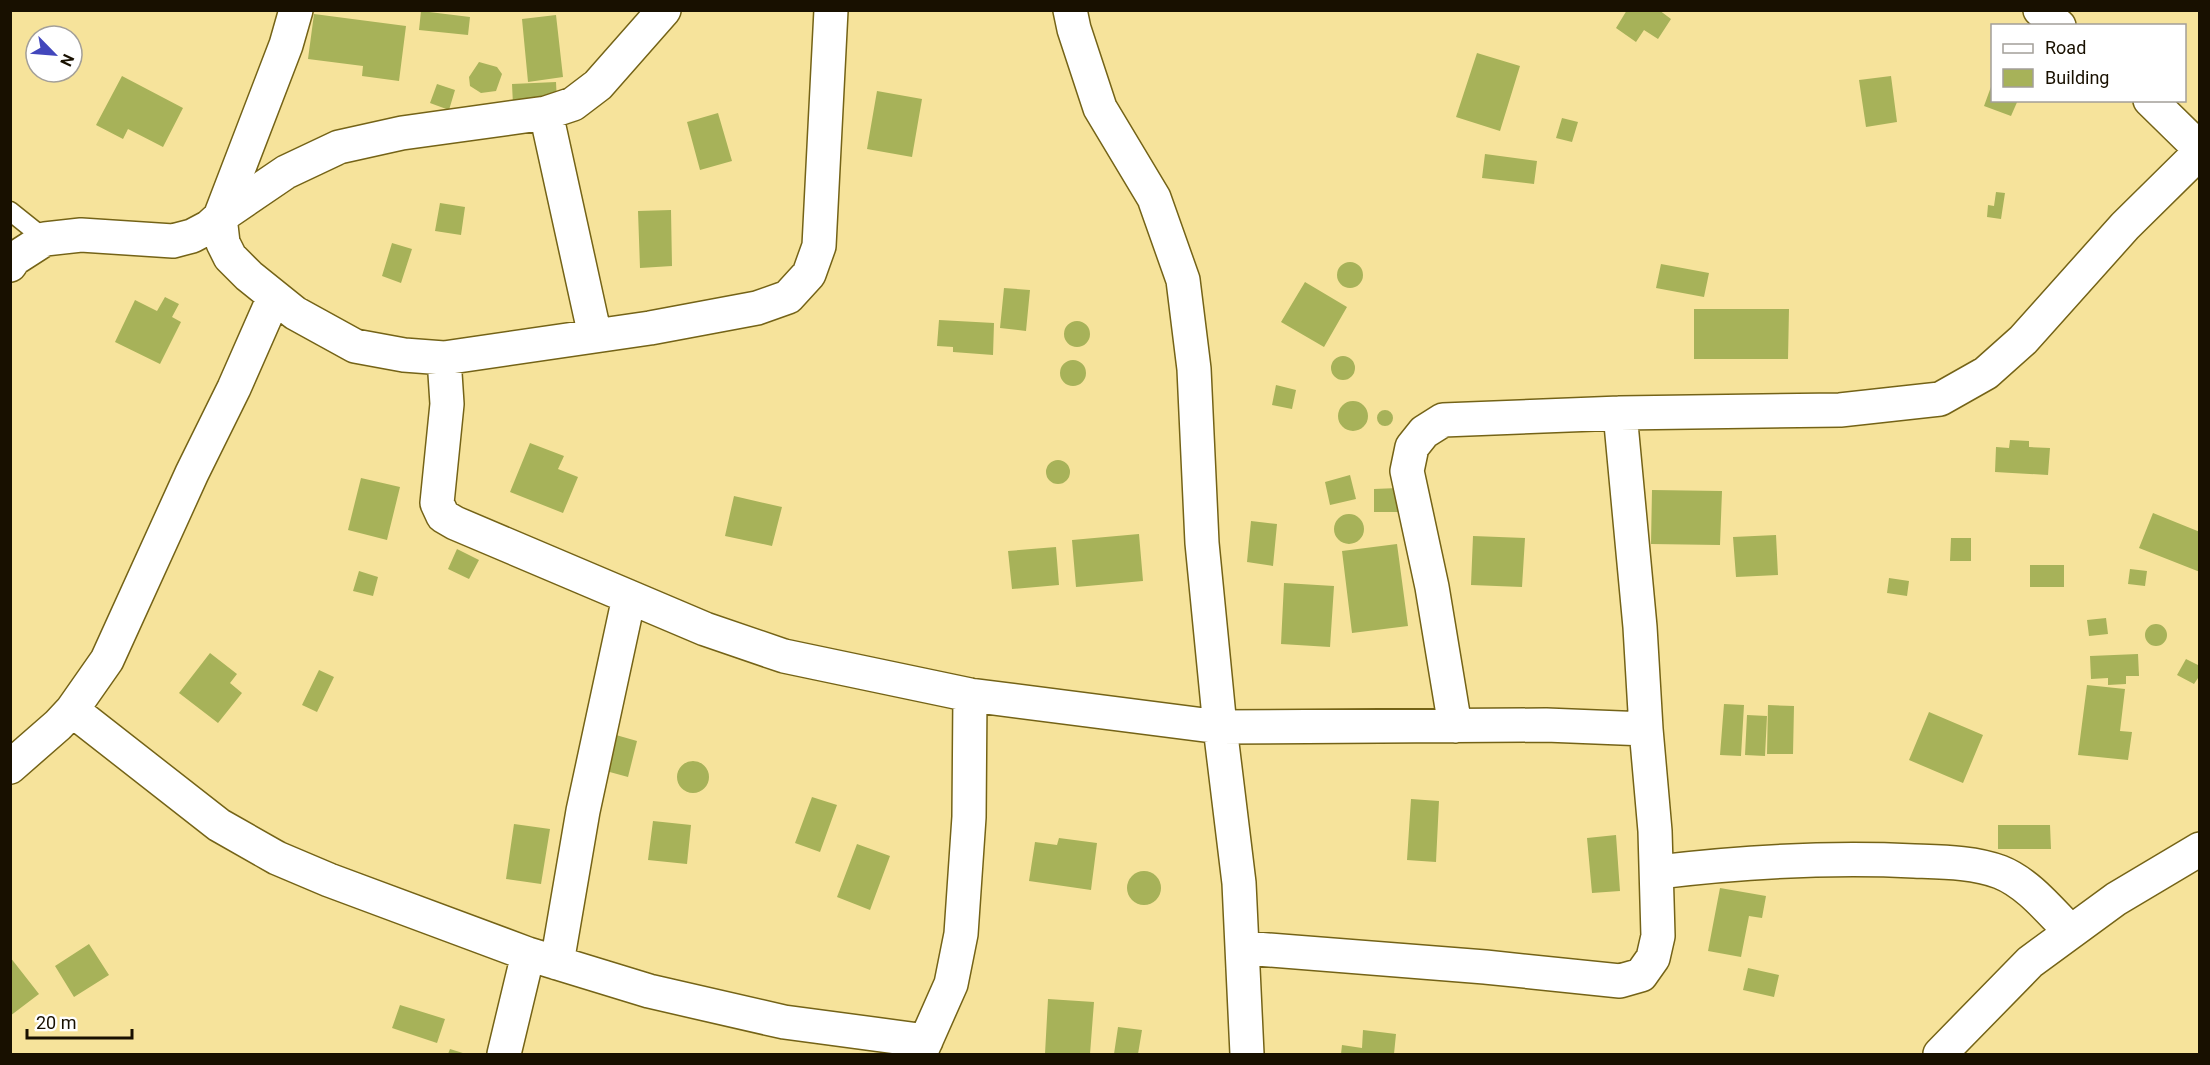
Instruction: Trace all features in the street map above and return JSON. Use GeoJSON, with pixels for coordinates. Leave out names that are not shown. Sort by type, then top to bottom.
{"type":"FeatureCollection","features":[{"type":"Feature","properties":{"kind":"street"},"geometry":{"type":"LineString","coordinates":[[296,10],[286,45],[220,217],[223,243],[230,257],[274,297],[295,313],[355,346],[404,355],[444,358],[757,309],[788,297],[809,274],[819,246],[822,224],[831,10]]}},
{"type":"Feature","properties":{"kind":"street"},"geometry":{"type":"LineString","coordinates":[[10,265],[45,240],[81,235],[173,241],[192,236],[209,227],[286,172],[339,147],[402,133],[546,113],[573,105],[598,86],[664,10]]}},
{"type":"Feature","properties":{"kind":"street"},"geometry":{"type":"LineString","coordinates":[[1071,10],[1074,29],[1100,108],[1154,198],[1183,280],[1194,369],[1202,543],[1220,727],[1239,883],[1244,948],[1247,1054]]}},
{"type":"Feature","properties":{"kind":"street"},"geometry":{"type":"LineString","coordinates":[[2040,10],[2057,24]]}},
{"type":"Feature","properties":{"kind":"street"},"geometry":{"type":"LineString","coordinates":[[1455,726],[1432,587],[1407,471],[1412,447],[1424,432],[1443,420],[1620,413],[1840,410],[1940,399],[1986,373],[2023,340],[2125,226],[2199,151],[2152,102]]}},
{"type":"Feature","properties":{"kind":"street"},"geometry":{"type":"LineString","coordinates":[[546,113],[595,336]]}},
{"type":"Feature","properties":{"kind":"street"},"geometry":{"type":"LineString","coordinates":[[10,767],[72,710],[106,660],[192,473],[234,388],[274,297]]}},
{"type":"Feature","properties":{"kind":"street"},"geometry":{"type":"LineString","coordinates":[[444,358],[447,404],[437,503],[443,516],[455,524],[705,629],[784,656],[970,695],[1220,727],[1546,725],[1646,729]]}},
{"type":"Feature","properties":{"kind":"street"},"geometry":{"type":"LineString","coordinates":[[1244,948],[1485,967],[1620,981],[1641,975],[1653,958],[1658,936],[1658,872],[1640,627],[1620,413]]}},
{"type":"Feature","properties":{"kind":"street"},"geometry":{"type":"LineString","coordinates":[[504,1054],[543,959],[583,811],[629,597]]}},
{"type":"Feature","properties":{"kind":"street"},"geometry":{"type":"LineString","coordinates":[[72,710],[219,825],[278,858],[329,880],[543,959],[649,992],[784,1022],[923,1048],[951,984],[962,934],[969,817],[970,695]]}},
{"type":"Feature","properties":{"kind":"street"},"geometry":{"type":"LineString","coordinates":[[1940,1054],[2030,962],[2116,899],[2199,849]]}},
{"type":"Feature","properties":{"kind":"street"},"geometry":{"type":"LineString","coordinates":[[1658,872],[1713,865],[1880,859],[1957,863],[2001,872],[2027,889],[2070,931]]}},
{"type":"Feature","properties":{"kind":"lane"},"geometry":{"type":"LineString","coordinates":[[10,211],[45,240]]}},
{"type":"Feature","properties":{"kind":"building"},"geometry":{"type":"Polygon","coordinates":[[[1627,10],[1659,10],[1671,19],[1658,39],[1644,30],[1636,42],[1616,28],[1627,10]]]}},
{"type":"Feature","properties":{"kind":"building"},"geometry":{"type":"Polygon","coordinates":[[[421,11],[470,17],[468,35],[419,30],[421,11]]]}},
{"type":"Feature","properties":{"kind":"building"},"geometry":{"type":"Polygon","coordinates":[[[314,14],[406,26],[399,81],[362,76],[363,66],[308,59],[314,14]]]}},
{"type":"Feature","properties":{"kind":"building"},"geometry":{"type":"Polygon","coordinates":[[[556,15],[563,77],[528,82],[522,19],[556,15]]]}},
{"type":"Feature","properties":{"kind":"building"},"geometry":{"type":"Polygon","coordinates":[[[1477,53],[1520,66],[1500,131],[1456,117],[1477,53]]]}},
{"type":"Feature","properties":{"kind":"building"},"geometry":{"type":"Polygon","coordinates":[[[479,62],[497,67],[502,74],[496,91],[481,93],[470,86],[469,77],[479,62]]]}},
{"type":"Feature","properties":{"kind":"building"},"geometry":{"type":"Polygon","coordinates":[[[122,76],[183,108],[163,147],[128,129],[123,139],[96,125],[122,76]]]}},
{"type":"Feature","properties":{"kind":"building"},"geometry":{"type":"Polygon","coordinates":[[[1891,76],[1897,122],[1866,127],[1859,80],[1891,76]]]}},
{"type":"Feature","properties":{"kind":"building"},"geometry":{"type":"Polygon","coordinates":[[[556,82],[557,103],[513,105],[512,84],[556,82]]]}},
{"type":"Feature","properties":{"kind":"building"},"geometry":{"type":"Polygon","coordinates":[[[437,84],[455,90],[449,110],[430,103],[437,84]]]}},
{"type":"Feature","properties":{"kind":"building"},"geometry":{"type":"Polygon","coordinates":[[[1991,87],[1991,102],[2017,102],[2011,116],[1984,106],[1991,87]]]}},
{"type":"Feature","properties":{"kind":"building"},"geometry":{"type":"Polygon","coordinates":[[[877,91],[922,99],[912,157],[867,149],[877,91]]]}},
{"type":"Feature","properties":{"kind":"building"},"geometry":{"type":"Polygon","coordinates":[[[718,113],[732,161],[700,170],[687,122],[718,113]]]}},
{"type":"Feature","properties":{"kind":"building"},"geometry":{"type":"Polygon","coordinates":[[[1562,118],[1578,122],[1572,142],[1556,138],[1562,118]]]}},
{"type":"Feature","properties":{"kind":"building"},"geometry":{"type":"Polygon","coordinates":[[[1485,154],[1537,161],[1534,184],[1482,178],[1485,154]]]}},
{"type":"Feature","properties":{"kind":"building"},"geometry":{"type":"Polygon","coordinates":[[[1996,192],[2005,193],[2001,219],[1987,217],[1988,205],[1994,206],[1996,192]]]}},
{"type":"Feature","properties":{"kind":"building"},"geometry":{"type":"Polygon","coordinates":[[[440,203],[465,207],[461,235],[435,231],[440,203]]]}},
{"type":"Feature","properties":{"kind":"building"},"geometry":{"type":"Polygon","coordinates":[[[671,210],[672,266],[640,268],[638,211],[671,210]]]}},
{"type":"Feature","properties":{"kind":"building"},"geometry":{"type":"Polygon","coordinates":[[[392,243],[412,249],[401,283],[382,276],[392,243]]]}},
{"type":"Feature","properties":{"kind":"building"},"geometry":{"type":"Polygon","coordinates":[[[1350,262],[1359,266],[1363,275],[1359,284],[1350,288],[1341,284],[1337,275],[1341,266],[1350,262]]]}},
{"type":"Feature","properties":{"kind":"building"},"geometry":{"type":"Polygon","coordinates":[[[1661,264],[1709,273],[1704,297],[1656,288],[1661,264]]]}},
{"type":"Feature","properties":{"kind":"building"},"geometry":{"type":"Polygon","coordinates":[[[1305,282],[1347,307],[1324,347],[1281,322],[1305,282]]]}},
{"type":"Feature","properties":{"kind":"building"},"geometry":{"type":"Polygon","coordinates":[[[1004,288],[1030,290],[1026,331],[1000,328],[1004,288]]]}},
{"type":"Feature","properties":{"kind":"building"},"geometry":{"type":"Polygon","coordinates":[[[165,297],[179,304],[172,317],[181,322],[160,364],[115,342],[135,300],[157,311],[165,297]]]}},
{"type":"Feature","properties":{"kind":"building"},"geometry":{"type":"Polygon","coordinates":[[[1694,309],[1789,309],[1788,359],[1694,359],[1694,309]]]}},
{"type":"Feature","properties":{"kind":"building"},"geometry":{"type":"Polygon","coordinates":[[[939,320],[994,323],[993,355],[953,352],[953,347],[937,346],[939,320]]]}},
{"type":"Feature","properties":{"kind":"building"},"geometry":{"type":"Polygon","coordinates":[[[1077,321],[1086,325],[1090,334],[1086,343],[1077,347],[1068,343],[1064,334],[1068,325],[1077,321]]]}},
{"type":"Feature","properties":{"kind":"building"},"geometry":{"type":"Polygon","coordinates":[[[1343,356],[1348,357],[1354,363],[1354,373],[1348,379],[1343,380],[1338,379],[1332,373],[1331,368],[1332,363],[1338,357],[1343,356]]]}},
{"type":"Feature","properties":{"kind":"building"},"geometry":{"type":"Polygon","coordinates":[[[1073,360],[1082,364],[1086,373],[1082,382],[1073,386],[1064,382],[1060,373],[1064,364],[1073,360]]]}},
{"type":"Feature","properties":{"kind":"building"},"geometry":{"type":"Polygon","coordinates":[[[1276,385],[1296,390],[1292,409],[1272,405],[1276,385]]]}},
{"type":"Feature","properties":{"kind":"building"},"geometry":{"type":"Polygon","coordinates":[[[1353,401],[1363,406],[1368,416],[1363,426],[1353,431],[1343,426],[1338,416],[1343,406],[1353,401]]]}},
{"type":"Feature","properties":{"kind":"building"},"geometry":{"type":"Polygon","coordinates":[[[1382,410],[1388,410],[1393,418],[1391,424],[1382,426],[1377,421],[1377,415],[1382,410]]]}},
{"type":"Feature","properties":{"kind":"building"},"geometry":{"type":"Polygon","coordinates":[[[2010,440],[2029,441],[2029,447],[2050,448],[2048,475],[1995,472],[1996,447],[2009,448],[2010,440]]]}},
{"type":"Feature","properties":{"kind":"building"},"geometry":{"type":"Polygon","coordinates":[[[530,443],[564,456],[558,469],[578,477],[563,513],[510,492],[530,443]]]}},
{"type":"Feature","properties":{"kind":"building"},"geometry":{"type":"Polygon","coordinates":[[[1058,460],[1067,463],[1070,472],[1067,481],[1058,484],[1049,481],[1046,472],[1049,463],[1058,460]]]}},
{"type":"Feature","properties":{"kind":"building"},"geometry":{"type":"Polygon","coordinates":[[[1350,475],[1356,499],[1330,505],[1325,482],[1350,475]]]}},
{"type":"Feature","properties":{"kind":"building"},"geometry":{"type":"Polygon","coordinates":[[[361,478],[400,487],[387,540],[348,530],[361,478]]]}},
{"type":"Feature","properties":{"kind":"building"},"geometry":{"type":"Polygon","coordinates":[[[1398,488],[1398,512],[1374,512],[1374,489],[1398,488]]]}},
{"type":"Feature","properties":{"kind":"building"},"geometry":{"type":"Polygon","coordinates":[[[1652,490],[1722,491],[1720,545],[1651,544],[1652,490]]]}},
{"type":"Feature","properties":{"kind":"building"},"geometry":{"type":"Polygon","coordinates":[[[734,496],[782,507],[772,546],[725,536],[734,496]]]}},
{"type":"Feature","properties":{"kind":"building"},"geometry":{"type":"Polygon","coordinates":[[[2153,513],[2200,532],[2200,572],[2139,548],[2153,513]]]}},
{"type":"Feature","properties":{"kind":"building"},"geometry":{"type":"Polygon","coordinates":[[[1349,514],[1360,518],[1364,529],[1360,540],[1349,544],[1338,540],[1334,529],[1338,518],[1349,514]]]}},
{"type":"Feature","properties":{"kind":"building"},"geometry":{"type":"Polygon","coordinates":[[[1251,521],[1277,524],[1273,566],[1247,562],[1251,521]]]}},
{"type":"Feature","properties":{"kind":"building"},"geometry":{"type":"Polygon","coordinates":[[[1139,534],[1143,581],[1076,587],[1072,540],[1139,534]]]}},
{"type":"Feature","properties":{"kind":"building"},"geometry":{"type":"Polygon","coordinates":[[[1776,535],[1778,575],[1736,577],[1733,537],[1776,535]]]}},
{"type":"Feature","properties":{"kind":"building"},"geometry":{"type":"Polygon","coordinates":[[[1473,536],[1525,538],[1522,587],[1471,585],[1473,536]]]}},
{"type":"Feature","properties":{"kind":"building"},"geometry":{"type":"Polygon","coordinates":[[[1951,538],[1971,538],[1971,561],[1950,561],[1951,538]]]}},
{"type":"Feature","properties":{"kind":"building"},"geometry":{"type":"Polygon","coordinates":[[[1397,544],[1408,626],[1352,633],[1342,551],[1397,544]]]}},
{"type":"Feature","properties":{"kind":"building"},"geometry":{"type":"Polygon","coordinates":[[[1056,547],[1059,585],[1012,589],[1008,551],[1056,547]]]}},
{"type":"Feature","properties":{"kind":"building"},"geometry":{"type":"Polygon","coordinates":[[[457,549],[479,560],[469,579],[448,569],[457,549]]]}},
{"type":"Feature","properties":{"kind":"building"},"geometry":{"type":"Polygon","coordinates":[[[2030,565],[2064,565],[2064,587],[2030,587],[2030,565]]]}},
{"type":"Feature","properties":{"kind":"building"},"geometry":{"type":"Polygon","coordinates":[[[2130,569],[2147,571],[2145,586],[2128,584],[2130,569]]]}},
{"type":"Feature","properties":{"kind":"building"},"geometry":{"type":"Polygon","coordinates":[[[359,571],[378,577],[373,596],[353,591],[359,571]]]}},
{"type":"Feature","properties":{"kind":"building"},"geometry":{"type":"Polygon","coordinates":[[[1889,578],[1909,581],[1907,596],[1887,593],[1889,578]]]}},
{"type":"Feature","properties":{"kind":"building"},"geometry":{"type":"Polygon","coordinates":[[[1284,583],[1334,586],[1330,647],[1281,644],[1284,583]]]}},
{"type":"Feature","properties":{"kind":"building"},"geometry":{"type":"Polygon","coordinates":[[[2106,618],[2108,634],[2089,636],[2087,620],[2106,618]]]}},
{"type":"Feature","properties":{"kind":"building"},"geometry":{"type":"Polygon","coordinates":[[[2156,624],[2164,627],[2167,635],[2164,643],[2156,646],[2148,643],[2145,635],[2148,627],[2156,624]]]}},
{"type":"Feature","properties":{"kind":"building"},"geometry":{"type":"Polygon","coordinates":[[[210,653],[237,674],[230,683],[242,693],[218,723],[179,693],[210,653]]]}},
{"type":"Feature","properties":{"kind":"building"},"geometry":{"type":"Polygon","coordinates":[[[2138,654],[2139,676],[2126,676],[2126,684],[2108,685],[2108,678],[2091,679],[2090,656],[2138,654]]]}},
{"type":"Feature","properties":{"kind":"building"},"geometry":{"type":"Polygon","coordinates":[[[2186,659],[2200,666],[2200,675],[2194,684],[2177,675],[2186,659]]]}},
{"type":"Feature","properties":{"kind":"building"},"geometry":{"type":"Polygon","coordinates":[[[319,670],[334,677],[317,712],[302,705],[319,670]]]}},
{"type":"Feature","properties":{"kind":"building"},"geometry":{"type":"Polygon","coordinates":[[[2087,685],[2125,689],[2120,731],[2132,732],[2128,760],[2078,755],[2087,685]]]}},
{"type":"Feature","properties":{"kind":"building"},"geometry":{"type":"Polygon","coordinates":[[[1724,704],[1744,705],[1741,756],[1720,755],[1724,704]]]}},
{"type":"Feature","properties":{"kind":"building"},"geometry":{"type":"Polygon","coordinates":[[[1768,705],[1794,706],[1793,754],[1767,754],[1768,705]]]}},
{"type":"Feature","properties":{"kind":"building"},"geometry":{"type":"Polygon","coordinates":[[[1929,712],[1983,735],[1963,783],[1909,760],[1929,712]]]}},
{"type":"Feature","properties":{"kind":"building"},"geometry":{"type":"Polygon","coordinates":[[[1747,715],[1767,716],[1765,756],[1745,755],[1747,715]]]}},
{"type":"Feature","properties":{"kind":"building"},"geometry":{"type":"Polygon","coordinates":[[[616,735],[637,741],[628,777],[606,771],[616,735]]]}},
{"type":"Feature","properties":{"kind":"building"},"geometry":{"type":"Polygon","coordinates":[[[693,761],[704,766],[709,777],[704,788],[693,793],[682,788],[677,777],[682,766],[693,761]]]}},
{"type":"Feature","properties":{"kind":"building"},"geometry":{"type":"Polygon","coordinates":[[[812,797],[837,805],[820,852],[795,843],[812,797]]]}},
{"type":"Feature","properties":{"kind":"building"},"geometry":{"type":"Polygon","coordinates":[[[1411,799],[1439,801],[1436,862],[1407,860],[1411,799]]]}},
{"type":"Feature","properties":{"kind":"building"},"geometry":{"type":"Polygon","coordinates":[[[653,821],[691,825],[687,864],[648,860],[653,821]]]}},
{"type":"Feature","properties":{"kind":"building"},"geometry":{"type":"Polygon","coordinates":[[[514,824],[550,829],[541,884],[506,879],[514,824]]]}},
{"type":"Feature","properties":{"kind":"building"},"geometry":{"type":"Polygon","coordinates":[[[1998,825],[2050,825],[2051,849],[1998,849],[1998,825]]]}},
{"type":"Feature","properties":{"kind":"building"},"geometry":{"type":"Polygon","coordinates":[[[1616,835],[1620,891],[1592,893],[1587,838],[1616,835]]]}},
{"type":"Feature","properties":{"kind":"building"},"geometry":{"type":"Polygon","coordinates":[[[1059,838],[1097,843],[1091,890],[1029,881],[1035,842],[1057,845],[1059,838]]]}},
{"type":"Feature","properties":{"kind":"building"},"geometry":{"type":"Polygon","coordinates":[[[857,844],[890,856],[870,910],[837,897],[857,844]]]}},
{"type":"Feature","properties":{"kind":"building"},"geometry":{"type":"Polygon","coordinates":[[[1144,871],[1156,876],[1161,888],[1156,900],[1144,905],[1132,900],[1127,888],[1132,876],[1144,871]]]}},
{"type":"Feature","properties":{"kind":"building"},"geometry":{"type":"Polygon","coordinates":[[[1720,888],[1766,896],[1762,918],[1749,916],[1741,957],[1708,951],[1720,888]]]}},
{"type":"Feature","properties":{"kind":"building"},"geometry":{"type":"Polygon","coordinates":[[[89,944],[109,975],[74,997],[55,966],[89,944]]]}},
{"type":"Feature","properties":{"kind":"building"},"geometry":{"type":"Polygon","coordinates":[[[10,957],[39,994],[10,1016],[10,957]]]}},
{"type":"Feature","properties":{"kind":"building"},"geometry":{"type":"Polygon","coordinates":[[[1748,968],[1779,975],[1774,997],[1743,990],[1748,968]]]}},
{"type":"Feature","properties":{"kind":"building"},"geometry":{"type":"Polygon","coordinates":[[[1048,999],[1094,1002],[1090,1054],[1045,1054],[1048,999]]]}},
{"type":"Feature","properties":{"kind":"building"},"geometry":{"type":"Polygon","coordinates":[[[400,1005],[445,1019],[437,1043],[392,1028],[400,1005]]]}},
{"type":"Feature","properties":{"kind":"building"},"geometry":{"type":"Polygon","coordinates":[[[1118,1027],[1142,1030],[1138,1054],[1114,1054],[1118,1027]]]}},
{"type":"Feature","properties":{"kind":"building"},"geometry":{"type":"Polygon","coordinates":[[[1363,1030],[1396,1034],[1394,1054],[1341,1054],[1342,1045],[1362,1048],[1363,1030]]]}},
{"type":"Feature","properties":{"kind":"building"},"geometry":{"type":"Polygon","coordinates":[[[450,1049],[466,1054],[448,1054],[450,1049]]]}}]}
